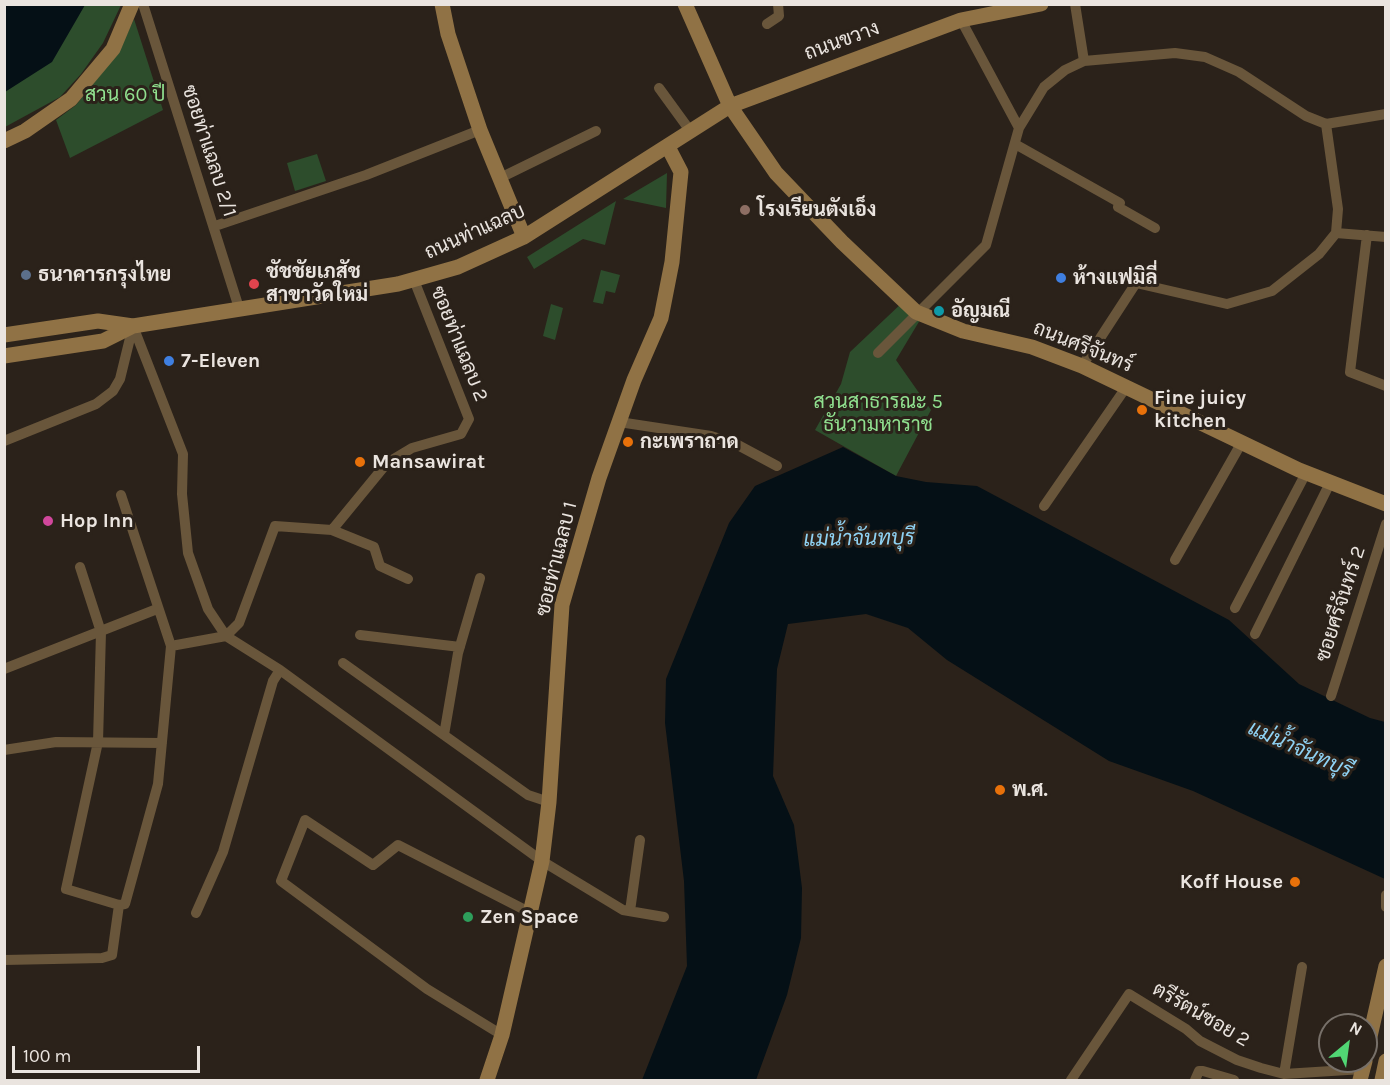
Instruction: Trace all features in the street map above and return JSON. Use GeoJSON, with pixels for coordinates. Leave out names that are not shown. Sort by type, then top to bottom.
{"type":"FeatureCollection","features":[{"type":"Feature","properties":{"kind":"street"},"geometry":{"type":"LineString","coordinates":[[4,141],[25,131],[70,99],[113,49],[132,4]]}},
{"type":"Feature","properties":{"kind":"street","name":"ซอยท่าแฉลบ 2/1"},"geometry":{"type":"LineString","coordinates":[[143,4],[239,309]]}},
{"type":"Feature","properties":{"kind":"street"},"geometry":{"type":"LineString","coordinates":[[442,4],[448,34],[480,130],[524,237]]}},
{"type":"Feature","properties":{"kind":"street","name":"ถนนศรีจันทร์"},"geometry":{"type":"LineString","coordinates":[[685,4],[730,106],[776,173],[842,242],[916,312],[963,331],[1032,347],[1082,366],[1306,473],[1386,504]]}},
{"type":"Feature","properties":{"kind":"street"},"geometry":{"type":"LineString","coordinates":[[767,24],[779,16],[778,4]]}},
{"type":"Feature","properties":{"kind":"street","name":"ถนนขวาง"},"geometry":{"type":"LineString","coordinates":[[730,106],[961,20],[1041,4]]}},
{"type":"Feature","properties":{"kind":"street"},"geometry":{"type":"LineString","coordinates":[[1075,4],[1084,61]]}},
{"type":"Feature","properties":{"kind":"street"},"geometry":{"type":"LineString","coordinates":[[961,20],[1019,128]]}},
{"type":"Feature","properties":{"kind":"street"},"geometry":{"type":"LineString","coordinates":[[878,353],[916,312],[986,244],[1019,128],[1044,87],[1065,70],[1084,61],[1175,53],[1205,57],[1239,72],[1306,116],[1326,124],[1386,114]]}},
{"type":"Feature","properties":{"kind":"street"},"geometry":{"type":"LineString","coordinates":[[659,88],[690,132]]}},
{"type":"Feature","properties":{"kind":"street","name":"ถนนท่าแฉลบ"},"geometry":{"type":"LineString","coordinates":[[4,335],[98,321],[133,326],[414,280],[458,267],[524,237],[730,106]]}},
{"type":"Feature","properties":{"kind":"street"},"geometry":{"type":"LineString","coordinates":[[1082,366],[1136,283],[1227,304],[1272,291],[1319,254],[1336,233],[1338,210],[1326,124]]}},
{"type":"Feature","properties":{"kind":"street"},"geometry":{"type":"LineString","coordinates":[[214,226],[366,175],[480,130]]}},
{"type":"Feature","properties":{"kind":"street"},"geometry":{"type":"LineString","coordinates":[[500,178],[596,131]]}},
{"type":"Feature","properties":{"kind":"street"},"geometry":{"type":"LineString","coordinates":[[1015,144],[1120,203],[1118,207],[1155,228]]}},
{"type":"Feature","properties":{"kind":"street","name":"ซอยท่าแฉลบ 1"},"geometry":{"type":"LineString","coordinates":[[487,1080],[502,1035],[542,861],[549,802],[562,605],[598,478],[661,318],[675,245],[681,172],[668,147]]}},
{"type":"Feature","properties":{"kind":"street"},"geometry":{"type":"LineString","coordinates":[[1336,233],[1386,237]]}},
{"type":"Feature","properties":{"kind":"street"},"geometry":{"type":"LineString","coordinates":[[1367,235],[1350,372],[1386,386]]}},
{"type":"Feature","properties":{"kind":"street","name":"ซอยท่าแฉลบ 2"},"geometry":{"type":"LineString","coordinates":[[332,530],[387,463],[412,448],[461,434],[469,419],[414,280]]}},
{"type":"Feature","properties":{"kind":"street"},"geometry":{"type":"LineString","coordinates":[[4,441],[96,404],[112,391],[120,380],[133,326]]}},
{"type":"Feature","properties":{"kind":"street"},"geometry":{"type":"LineString","coordinates":[[133,326],[183,454],[182,494],[188,553],[208,609],[226,636],[280,670],[542,861],[623,910],[664,917]]}},
{"type":"Feature","properties":{"kind":"street","name":"ถนนท่าแฉลบ"},"geometry":{"type":"LineString","coordinates":[[4,356],[103,341],[133,326]]}},
{"type":"Feature","properties":{"kind":"street"},"geometry":{"type":"LineString","coordinates":[[1044,506],[1127,386]]}},
{"type":"Feature","properties":{"kind":"street"},"geometry":{"type":"LineString","coordinates":[[619,422],[711,436],[736,444],[777,466]]}},
{"type":"Feature","properties":{"kind":"street"},"geometry":{"type":"LineString","coordinates":[[1175,560],[1242,442]]}},
{"type":"Feature","properties":{"kind":"street"},"geometry":{"type":"LineString","coordinates":[[1235,608],[1306,473]]}},
{"type":"Feature","properties":{"kind":"street"},"geometry":{"type":"LineString","coordinates":[[1255,634],[1330,483]]}},
{"type":"Feature","properties":{"kind":"street"},"geometry":{"type":"LineString","coordinates":[[80,567],[102,632],[99,742],[66,889],[119,905],[125,904],[158,784],[171,646],[121,495]]}},
{"type":"Feature","properties":{"kind":"street","name":"ซอยศรีจันทร์ 2"},"geometry":{"type":"LineString","coordinates":[[1331,696],[1386,524]]}},
{"type":"Feature","properties":{"kind":"street"},"geometry":{"type":"LineString","coordinates":[[171,646],[226,636],[239,623],[275,526],[332,530],[375,547],[380,566],[408,579]]}},
{"type":"Feature","properties":{"kind":"street"},"geometry":{"type":"LineString","coordinates":[[444,735],[460,647],[480,578]]}},
{"type":"Feature","properties":{"kind":"street"},"geometry":{"type":"LineString","coordinates":[[4,669],[157,609]]}},
{"type":"Feature","properties":{"kind":"street"},"geometry":{"type":"LineString","coordinates":[[360,635],[460,647]]}},
{"type":"Feature","properties":{"kind":"street"},"geometry":{"type":"LineString","coordinates":[[343,663],[528,795],[549,802]]}},
{"type":"Feature","properties":{"kind":"street"},"geometry":{"type":"LineString","coordinates":[[196,913],[224,852],[273,681],[280,670]]}},
{"type":"Feature","properties":{"kind":"street"},"geometry":{"type":"LineString","coordinates":[[4,750],[56,742],[162,743]]}},
{"type":"Feature","properties":{"kind":"street"},"geometry":{"type":"LineString","coordinates":[[502,1035],[427,989],[281,881],[305,820],[373,865],[398,845],[529,912]]}},
{"type":"Feature","properties":{"kind":"street"},"geometry":{"type":"LineString","coordinates":[[630,911],[640,840]]}},
{"type":"Feature","properties":{"kind":"street"},"geometry":{"type":"LineString","coordinates":[[1386,895],[1386,907]]}},
{"type":"Feature","properties":{"kind":"street"},"geometry":{"type":"LineString","coordinates":[[4,960],[102,958],[112,955],[119,905]]}},
{"type":"Feature","properties":{"kind":"street"},"geometry":{"type":"LineString","coordinates":[[1375,1013],[1386,966]]}},
{"type":"Feature","properties":{"kind":"street"},"geometry":{"type":"LineString","coordinates":[[1284,1074],[1302,967]]}},
{"type":"Feature","properties":{"kind":"street","name":"ตรีรัตน์ซอย 2"},"geometry":{"type":"LineString","coordinates":[[1071,1080],[1129,994],[1200,1041],[1237,1060],[1284,1074],[1318,1071]]}},
{"type":"Feature","properties":{"kind":"street"},"geometry":{"type":"LineString","coordinates":[[1382,1080],[1386,1061]]}},
{"type":"Feature","properties":{"kind":"street"},"geometry":{"type":"LineString","coordinates":[[1195,1080],[1199,1071],[1234,1080]]}},
{"type":"Feature","properties":{"kind":"green space"},"geometry":{"type":"Polygon","coordinates":[[[5,5],[121,5],[103,43],[81,74],[60,97],[5,127],[5,5]]]}},
{"type":"Feature","properties":{"kind":"green space","name":"สวน 60 ปี"},"geometry":{"type":"Polygon","coordinates":[[[134,19],[163,110],[70,158],[56,120],[76,105],[118,53],[134,19]]]}},
{"type":"Feature","properties":{"kind":"green space"},"geometry":{"type":"Polygon","coordinates":[[[317,154],[326,181],[295,191],[287,163],[317,154]]]}},
{"type":"Feature","properties":{"kind":"green space"},"geometry":{"type":"Polygon","coordinates":[[[667,173],[666,208],[623,199],[667,173]]]}},
{"type":"Feature","properties":{"kind":"green space"},"geometry":{"type":"Polygon","coordinates":[[[616,201],[605,245],[583,239],[534,269],[527,257],[616,201]]]}},
{"type":"Feature","properties":{"kind":"green space"},"geometry":{"type":"Polygon","coordinates":[[[601,270],[620,275],[615,293],[606,291],[603,304],[593,302],[601,270]]]}},
{"type":"Feature","properties":{"kind":"green space","name":"สวนสาธารณะ 5 ธันวามหาราช"},"geometry":{"type":"Polygon","coordinates":[[[904,301],[923,315],[896,360],[931,410],[896,476],[815,430],[841,384],[850,352],[904,301]]]}},
{"type":"Feature","properties":{"kind":"green space"},"geometry":{"type":"Polygon","coordinates":[[[551,304],[563,308],[555,340],[543,336],[551,304]]]}},
{"type":"Feature","properties":{"kind":"water"},"geometry":{"type":"Polygon","coordinates":[[[4,5],[85,5],[52,62],[5,92],[4,5]]]}},
{"type":"Feature","properties":{"kind":"water","name":"แม่น้ำจันทบุรี"},"geometry":{"type":"Polygon","coordinates":[[[843,447],[896,476],[926,482],[977,486],[1229,620],[1299,684],[1370,718],[1385,722],[1385,879],[1193,791],[1109,761],[947,660],[908,628],[866,614],[788,624],[777,669],[773,776],[794,825],[802,888],[801,938],[787,995],[756,1080],[642,1080],[687,966],[684,881],[665,723],[666,679],[729,523],[755,486],[843,447]]]}},
{"type":"Feature","properties":{"kind":"place","name":"โรงเรียนตังเอ็ง"},"geometry":{"type":"Point","coordinates":[745,210]}},
{"type":"Feature","properties":{"kind":"place","name":"ธนาคารกรุงไทย"},"geometry":{"type":"Point","coordinates":[26,275]}},
{"type":"Feature","properties":{"kind":"place","name":"ห้างแฟมิลี่"},"geometry":{"type":"Point","coordinates":[1061,278]}},
{"type":"Feature","properties":{"kind":"place","name":"ชัชชัยเภสัช สาขาวัดใหม่"},"geometry":{"type":"Point","coordinates":[254,284]}},
{"type":"Feature","properties":{"kind":"place","name":"อัญมณี"},"geometry":{"type":"Point","coordinates":[939,311]}},
{"type":"Feature","properties":{"kind":"place","name":"7-Eleven"},"geometry":{"type":"Point","coordinates":[169,361]}},
{"type":"Feature","properties":{"kind":"place","name":"Fine juicy kitchen"},"geometry":{"type":"Point","coordinates":[1142,410]}},
{"type":"Feature","properties":{"kind":"place","name":"กะเพราถาด"},"geometry":{"type":"Point","coordinates":[628,442]}},
{"type":"Feature","properties":{"kind":"place","name":"Mansawirat"},"geometry":{"type":"Point","coordinates":[360,462]}},
{"type":"Feature","properties":{"kind":"place","name":"Hop Inn"},"geometry":{"type":"Point","coordinates":[48,521]}},
{"type":"Feature","properties":{"kind":"place","name":"พ.ศ."},"geometry":{"type":"Point","coordinates":[1000,790]}},
{"type":"Feature","properties":{"kind":"place","name":"Koff House"},"geometry":{"type":"Point","coordinates":[1295,882]}},
{"type":"Feature","properties":{"kind":"place","name":"Zen Space"},"geometry":{"type":"Point","coordinates":[468,917]}}]}
